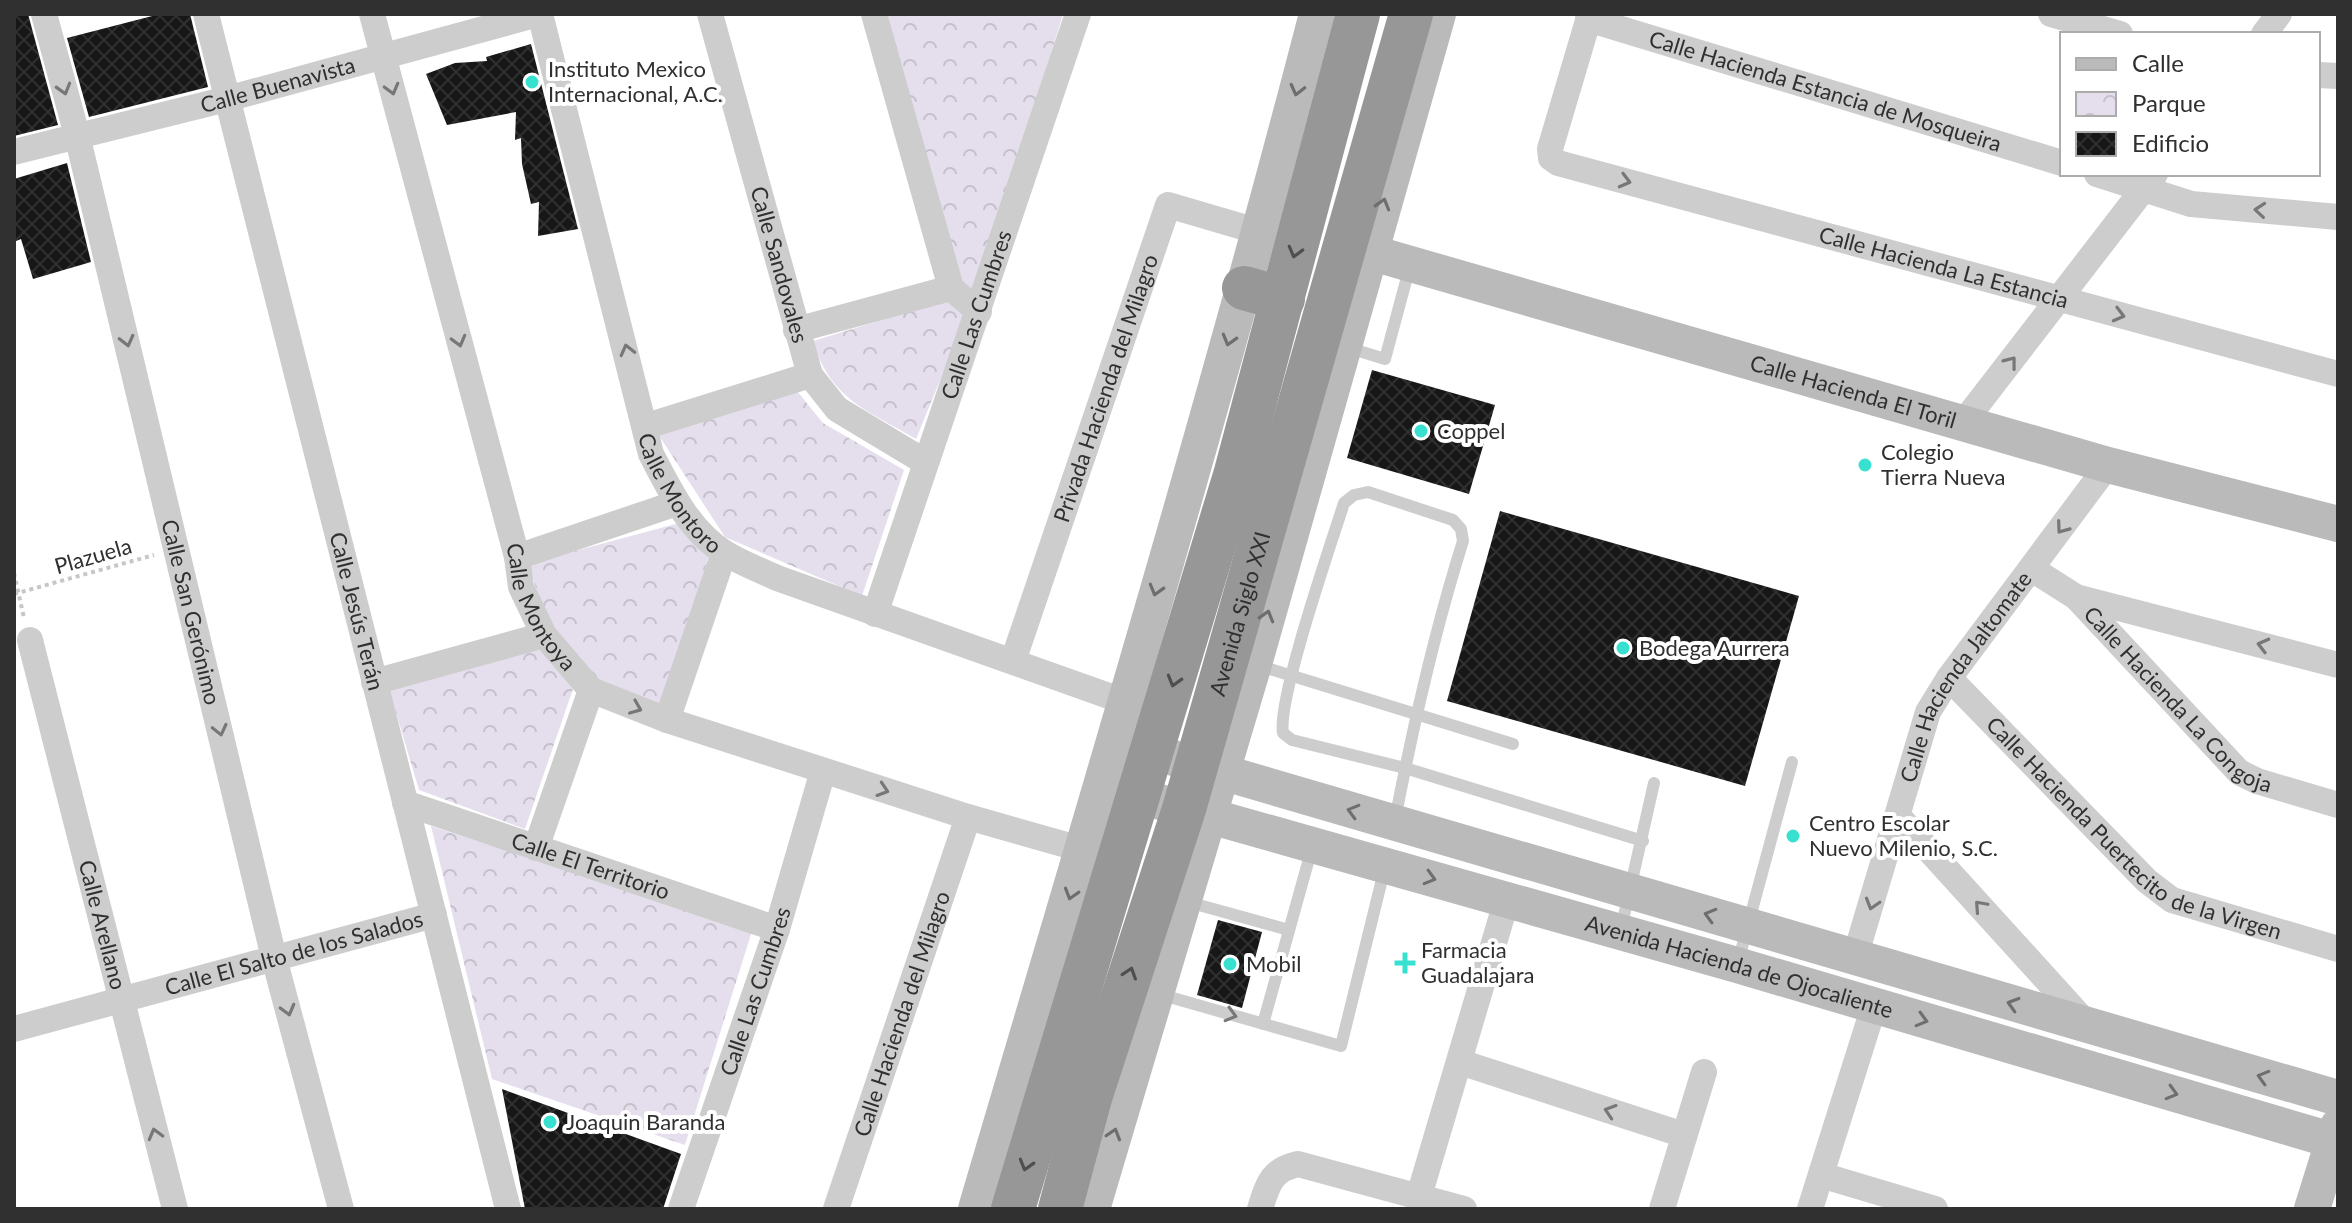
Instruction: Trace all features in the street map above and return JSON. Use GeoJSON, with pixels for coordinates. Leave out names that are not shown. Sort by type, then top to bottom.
{"type":"FeatureCollection","features":[{"type":"Feature","properties":{"kind":"highway","name":"Avenida Siglo XXI"},"geometry":{"type":"LineString","coordinates":[[1013,1209],[1035,1070],[1153,752],[1263,294],[1358,14]]}},
{"type":"Feature","properties":{"kind":"highway","name":"Avenida Siglo XXI"},"geometry":{"type":"LineString","coordinates":[[1060,1209],[1090,1098],[1196,812],[1209,769],[1411,14]]}},
{"type":"Feature","properties":{"kind":"highway"},"geometry":{"type":"LineString","coordinates":[[1090,1098],[1156,993]]}},
{"type":"Feature","properties":{"kind":"street","name":"Calle San Gerónimo"},"geometry":{"type":"LineString","coordinates":[[44,14],[77,135],[274,958],[341,1209]]}},
{"type":"Feature","properties":{"kind":"street","name":"Calle Jesús Terán"},"geometry":{"type":"LineString","coordinates":[[206,14],[508,1209]]}},
{"type":"Feature","properties":{"kind":"street","name":"Calle Montoya"},"geometry":{"type":"LineString","coordinates":[[372,14],[517,557],[521,587],[544,635],[591,690],[667,720],[823,771],[1084,850]]}},
{"type":"Feature","properties":{"kind":"street","name":"Calle Buenavista"},"geometry":{"type":"LineString","coordinates":[[14,152],[227,99],[539,14]]}},
{"type":"Feature","properties":{"kind":"street","name":"Calle Montoro"},"geometry":{"type":"LineString","coordinates":[[539,14],[647,426],[651,454],[677,503],[724,553],[777,578],[1123,701]]}},
{"type":"Feature","properties":{"kind":"street","name":"Calle Sandovales"},"geometry":{"type":"LineString","coordinates":[[710,14],[810,375],[837,409],[925,462]]}},
{"type":"Feature","properties":{"kind":"street"},"geometry":{"type":"LineString","coordinates":[[874,14],[951,288],[979,312]]}},
{"type":"Feature","properties":{"kind":"street","name":"Calle Las Cumbres"},"geometry":{"type":"LineString","coordinates":[[875,614],[1078,14]]}},
{"type":"Feature","properties":{"kind":"street","name":"Avenida Siglo XXI"},"geometry":{"type":"LineString","coordinates":[[976,1209],[1035,1070],[1084,850],[1123,701],[1263,294],[1260,232],[1317,14]]}},
{"type":"Feature","properties":{"kind":"street","name":"Avenida Siglo XXI"},"geometry":{"type":"LineString","coordinates":[[1209,769],[1238,717],[1438,14]]}},
{"type":"Feature","properties":{"kind":"street"},"geometry":{"type":"LineString","coordinates":[[2051,14],[2113,32]]}},
{"type":"Feature","properties":{"kind":"street"},"geometry":{"type":"LineString","coordinates":[[2266,32],[2279,14]]}},
{"type":"Feature","properties":{"kind":"street","name":"Calle Hacienda La Estancia"},"geometry":{"type":"LineString","coordinates":[[1589,16],[1550,149],[1551,158],[1558,163],[2338,374]]}},
{"type":"Feature","properties":{"kind":"street","name":"Calle Hacienda Estancia de Mosqueira"},"geometry":{"type":"LineString","coordinates":[[1589,16],[2060,162]]}},
{"type":"Feature","properties":{"kind":"street"},"geometry":{"type":"LineString","coordinates":[[2112,176],[2149,181],[2191,204],[2338,217]]}},
{"type":"Feature","properties":{"kind":"street"},"geometry":{"type":"LineString","coordinates":[[1963,423],[2149,181]]}},
{"type":"Feature","properties":{"kind":"street","name":"Privada Hacienda del Milagro"},"geometry":{"type":"LineString","coordinates":[[1013,661],[1168,205],[1260,232]]}},
{"type":"Feature","properties":{"kind":"street","name":"Calle Hacienda El Toril"},"geometry":{"type":"LineString","coordinates":[[1369,252],[2108,465],[2338,524]]}},
{"type":"Feature","properties":{"kind":"street"},"geometry":{"type":"LineString","coordinates":[[796,330],[951,288]]}},
{"type":"Feature","properties":{"kind":"street"},"geometry":{"type":"LineString","coordinates":[[647,426],[810,375]]}},
{"type":"Feature","properties":{"kind":"street","name":"Calle Hacienda Jaltomate"},"geometry":{"type":"LineString","coordinates":[[1855,957],[1928,712],[1949,678],[2108,465]]}},
{"type":"Feature","properties":{"kind":"street"},"geometry":{"type":"LineString","coordinates":[[517,557],[677,503]]}},
{"type":"Feature","properties":{"kind":"street"},"geometry":{"type":"LineString","coordinates":[[667,720],[724,553]]}},
{"type":"Feature","properties":{"kind":"street","name":"Calle Hacienda La Congoja"},"geometry":{"type":"LineString","coordinates":[[2032,569],[2076,597],[2239,772],[2257,781],[2338,805]]}},
{"type":"Feature","properties":{"kind":"street"},"geometry":{"type":"LineString","coordinates":[[2076,597],[2338,665]]}},
{"type":"Feature","properties":{"kind":"street"},"geometry":{"type":"LineString","coordinates":[[374,682],[544,635]]}},
{"type":"Feature","properties":{"kind":"street","name":"Calle Arellano"},"geometry":{"type":"LineString","coordinates":[[30,640],[175,1209]]}},
{"type":"Feature","properties":{"kind":"street","name":"Calle Hacienda Puertecito de la Virgen"},"geometry":{"type":"LineString","coordinates":[[1949,678],[2147,881],[2172,900],[2338,949]]}},
{"type":"Feature","properties":{"kind":"street"},"geometry":{"type":"LineString","coordinates":[[536,848],[591,690]]}},
{"type":"Feature","properties":{"kind":"street"},"geometry":{"type":"LineString","coordinates":[[1238,717],[1253,762],[1292,794]]}},
{"type":"Feature","properties":{"kind":"street","name":"Avenida Hacienda de Ojocaliente"},"geometry":{"type":"LineString","coordinates":[[1153,752],[2338,1098]]}},
{"type":"Feature","properties":{"kind":"street","name":"Calle Las Cumbres"},"geometry":{"type":"LineString","coordinates":[[681,1209],[777,929],[823,771]]}},
{"type":"Feature","properties":{"kind":"street","name":"Avenida Hacienda de Ojocaliente"},"geometry":{"type":"LineString","coordinates":[[1139,796],[2336,1136]]}},
{"type":"Feature","properties":{"kind":"street","name":"Calle El Territorio"},"geometry":{"type":"LineString","coordinates":[[405,803],[777,929]]}},
{"type":"Feature","properties":{"kind":"street","name":"Avenida Siglo XXI"},"geometry":{"type":"LineString","coordinates":[[1092,1209],[1184,898],[1196,812]]}},
{"type":"Feature","properties":{"kind":"street","name":"Calle Hacienda del Milagro"},"geometry":{"type":"LineString","coordinates":[[836,1209],[968,817]]}},
{"type":"Feature","properties":{"kind":"street"},"geometry":{"type":"LineString","coordinates":[[1899,817],[2089,1026]]}},
{"type":"Feature","properties":{"kind":"street"},"geometry":{"type":"LineString","coordinates":[[1184,898],[1218,858],[1235,844],[1265,831]]}},
{"type":"Feature","properties":{"kind":"street"},"geometry":{"type":"LineString","coordinates":[[1419,1196],[1507,899]]}},
{"type":"Feature","properties":{"kind":"street","name":"Calle El Salto de los Salados"},"geometry":{"type":"LineString","coordinates":[[14,1029],[434,915]]}},
{"type":"Feature","properties":{"kind":"street"},"geometry":{"type":"LineString","coordinates":[[1810,1209],[1874,1006]]}},
{"type":"Feature","properties":{"kind":"street"},"geometry":{"type":"LineString","coordinates":[[1460,1062],[1684,1135]]}},
{"type":"Feature","properties":{"kind":"street"},"geometry":{"type":"LineString","coordinates":[[1662,1209],[1704,1072]]}},
{"type":"Feature","properties":{"kind":"street"},"geometry":{"type":"LineString","coordinates":[[2312,1209],[2336,1136]]}},
{"type":"Feature","properties":{"kind":"street"},"geometry":{"type":"LineString","coordinates":[[1260,1209],[1270,1178],[1282,1168],[1298,1164],[1464,1209]]}},
{"type":"Feature","properties":{"kind":"street"},"geometry":{"type":"LineString","coordinates":[[1821,1175],[1935,1209]]}},
{"type":"Feature","properties":{"kind":"lane"},"geometry":{"type":"LineString","coordinates":[[1342,346],[1385,359],[1410,265]]}},
{"type":"Feature","properties":{"kind":"lane"},"geometry":{"type":"LineString","coordinates":[[1395,823],[1405,768],[1416,712],[1463,541],[1461,529],[1453,520],[1368,492],[1354,495],[1344,503],[1293,676],[1282,724],[1283,733],[1292,740],[1405,768],[1643,841]]}},
{"type":"Feature","properties":{"kind":"lane"},"geometry":{"type":"LineString","coordinates":[[1254,664],[1513,744]]}},
{"type":"Feature","properties":{"kind":"lane"},"geometry":{"type":"LineString","coordinates":[[1737,965],[1792,762]]}},
{"type":"Feature","properties":{"kind":"lane"},"geometry":{"type":"LineString","coordinates":[[1620,932],[1654,783]]}},
{"type":"Feature","properties":{"kind":"lane"},"geometry":{"type":"LineString","coordinates":[[1263,1024],[1313,845]]}},
{"type":"Feature","properties":{"kind":"lane"},"geometry":{"type":"LineString","coordinates":[[1156,993],[1341,1046],[1385,865]]}},
{"type":"Feature","properties":{"kind":"lane"},"geometry":{"type":"LineString","coordinates":[[1184,898],[1289,930]]}},
{"type":"Feature","properties":{"kind":"path","name":"Plazuela"},"geometry":{"type":"LineString","coordinates":[[16,594],[177,548]]}},
{"type":"Feature","properties":{"kind":"path"},"geometry":{"type":"LineString","coordinates":[[14,573],[16,594],[30,640]]}},
{"type":"Feature","properties":{"kind":"green space"},"geometry":{"type":"Polygon","coordinates":[[[886,14],[1063,14],[978,296],[961,281],[886,14]]]}},
{"type":"Feature","properties":{"kind":"green space"},"geometry":{"type":"Polygon","coordinates":[[[950,299],[966,317],[916,439],[866,411],[840,390],[820,361],[813,341],[950,299]]]}},
{"type":"Feature","properties":{"kind":"green space"},"geometry":{"type":"Polygon","coordinates":[[[797,391],[823,423],[904,470],[862,596],[725,537],[658,434],[797,391]]]}},
{"type":"Feature","properties":{"kind":"green space"},"geometry":{"type":"Polygon","coordinates":[[[683,522],[709,555],[663,712],[607,686],[581,664],[547,614],[530,563],[683,522]]]}},
{"type":"Feature","properties":{"kind":"green space"},"geometry":{"type":"Polygon","coordinates":[[[540,649],[574,686],[525,829],[419,790],[389,689],[540,649]]]}},
{"type":"Feature","properties":{"kind":"green space"},"geometry":{"type":"Polygon","coordinates":[[[431,826],[752,931],[685,1145],[492,1079],[431,826]]]}},
{"type":"Feature","properties":{"kind":"building"},"geometry":{"type":"Polygon","coordinates":[[[14,14],[28,14],[58,125],[14,136],[14,14]]]}},
{"type":"Feature","properties":{"kind":"building"},"geometry":{"type":"Polygon","coordinates":[[[160,14],[190,14],[208,87],[89,117],[67,38],[160,14]]]}},
{"type":"Feature","properties":{"kind":"building"},"geometry":{"type":"Polygon","coordinates":[[[531,44],[578,229],[538,236],[539,202],[531,204],[522,164],[521,138],[515,140],[516,112],[447,125],[426,74],[455,63],[487,61],[486,57],[531,44]]]}},
{"type":"Feature","properties":{"kind":"building"},"geometry":{"type":"Polygon","coordinates":[[[67,163],[91,262],[33,279],[21,239],[14,242],[14,179],[67,163]]]}},
{"type":"Feature","properties":{"kind":"building","name":"Coppel"},"geometry":{"type":"Polygon","coordinates":[[[1372,370],[1495,405],[1469,494],[1347,458],[1372,370]]]}},
{"type":"Feature","properties":{"kind":"building","name":"Bodega Aurrera"},"geometry":{"type":"Polygon","coordinates":[[[1500,511],[1799,596],[1745,786],[1447,701],[1500,511]]]}},
{"type":"Feature","properties":{"kind":"building","name":"Mobil"},"geometry":{"type":"Polygon","coordinates":[[[1218,920],[1262,932],[1242,1008],[1197,995],[1218,920]]]}},
{"type":"Feature","properties":{"kind":"building"},"geometry":{"type":"Polygon","coordinates":[[[502,1089],[681,1154],[663,1209],[525,1209],[502,1089]]]}},
{"type":"Feature","properties":{"kind":"place","name":"Instituto Mexico Internacional, A.C."},"geometry":{"type":"Point","coordinates":[532,82]}},
{"type":"Feature","properties":{"kind":"place","name":"Coppel"},"geometry":{"type":"Point","coordinates":[1421,431]}},
{"type":"Feature","properties":{"kind":"place","name":"Colegio Tierra Nueva"},"geometry":{"type":"Point","coordinates":[1865,465]}},
{"type":"Feature","properties":{"kind":"place","name":"Bodega Aurrera"},"geometry":{"type":"Point","coordinates":[1623,648]}},
{"type":"Feature","properties":{"kind":"place","name":"Centro Escolar Nuevo Milenio, S.C."},"geometry":{"type":"Point","coordinates":[1793,836]}},
{"type":"Feature","properties":{"kind":"place","name":"Farmacia Guadalajara"},"geometry":{"type":"Point","coordinates":[1405,963]}},
{"type":"Feature","properties":{"kind":"place","name":"Mobil"},"geometry":{"type":"Point","coordinates":[1230,964]}},
{"type":"Feature","properties":{"kind":"place","name":"Joaquin Baranda"},"geometry":{"type":"Point","coordinates":[550,1122]}}]}
